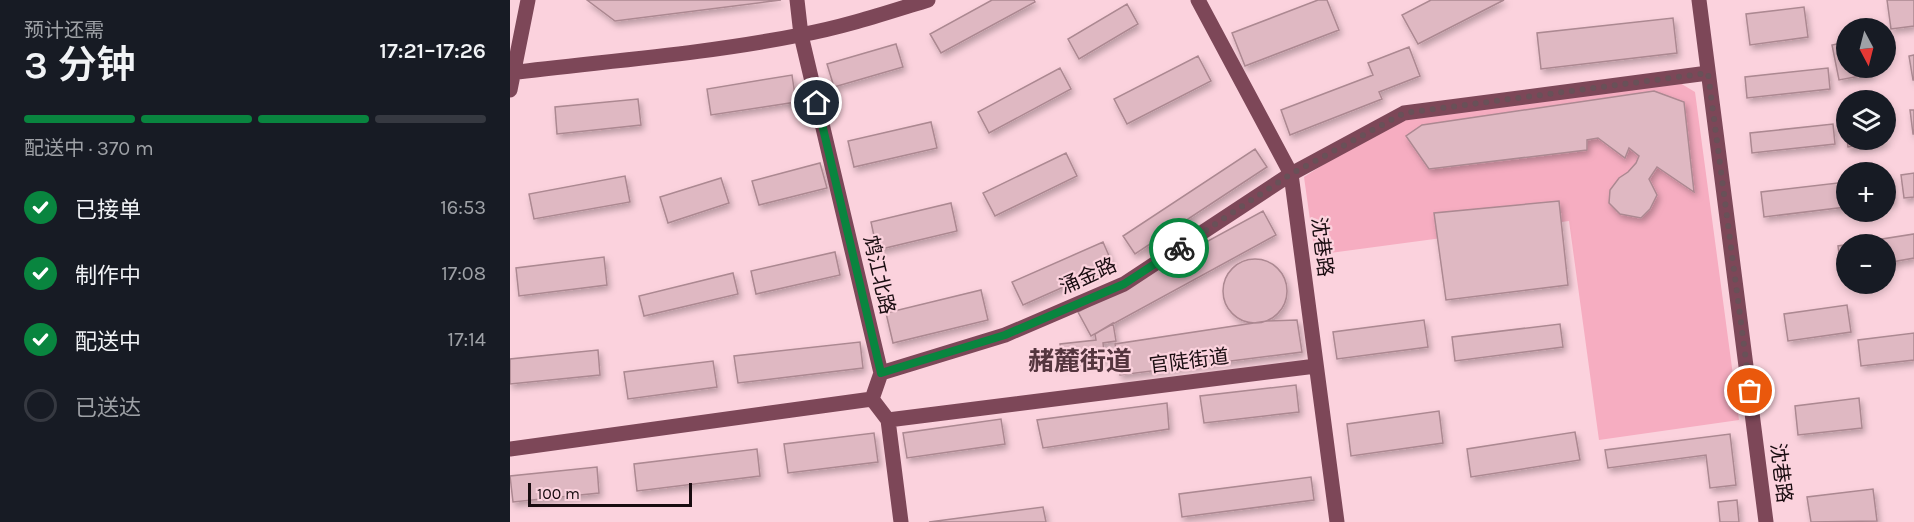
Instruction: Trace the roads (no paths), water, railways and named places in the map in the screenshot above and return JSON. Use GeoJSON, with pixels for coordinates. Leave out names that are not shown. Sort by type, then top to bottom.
{"type":"FeatureCollection","features":[{"type":"Feature","properties":{"kind":"street"},"geometry":{"type":"LineString","coordinates":[[510,90],[528,0]]}},
{"type":"Feature","properties":{"kind":"street","name":"鸩江北路"},"geometry":{"type":"LineString","coordinates":[[797,0],[801,35],[881,373]]}},
{"type":"Feature","properties":{"kind":"street"},"geometry":{"type":"LineString","coordinates":[[512,73],[732,46],[801,35],[871,18],[928,0]]}},
{"type":"Feature","properties":{"kind":"street","name":"沈巷路"},"geometry":{"type":"LineString","coordinates":[[1198,0],[1291,174],[1337,522]]}},
{"type":"Feature","properties":{"kind":"street","name":"沈巷路"},"geometry":{"type":"LineString","coordinates":[[1699,0],[1766,522]]}},
{"type":"Feature","properties":{"kind":"street","name":"涌金路"},"geometry":{"type":"LineString","coordinates":[[881,373],[1005,335],[1124,284],[1291,174],[1404,113],[1708,73]]}},
{"type":"Feature","properties":{"kind":"street","name":"官陡街道"},"geometry":{"type":"LineString","coordinates":[[888,420],[1316,366]]}},
{"type":"Feature","properties":{"kind":"street"},"geometry":{"type":"LineString","coordinates":[[872,399],[881,373]]}},
{"type":"Feature","properties":{"kind":"street"},"geometry":{"type":"LineString","coordinates":[[872,399],[888,420],[901,522]]}},
{"type":"Feature","properties":{"kind":"street"},"geometry":{"type":"LineString","coordinates":[[510,449],[872,399]]}},
{"type":"Feature","properties":{"kind":"district","name":"赭麓街道"},"geometry":{"type":"Point","coordinates":[1080,361]}}]}
